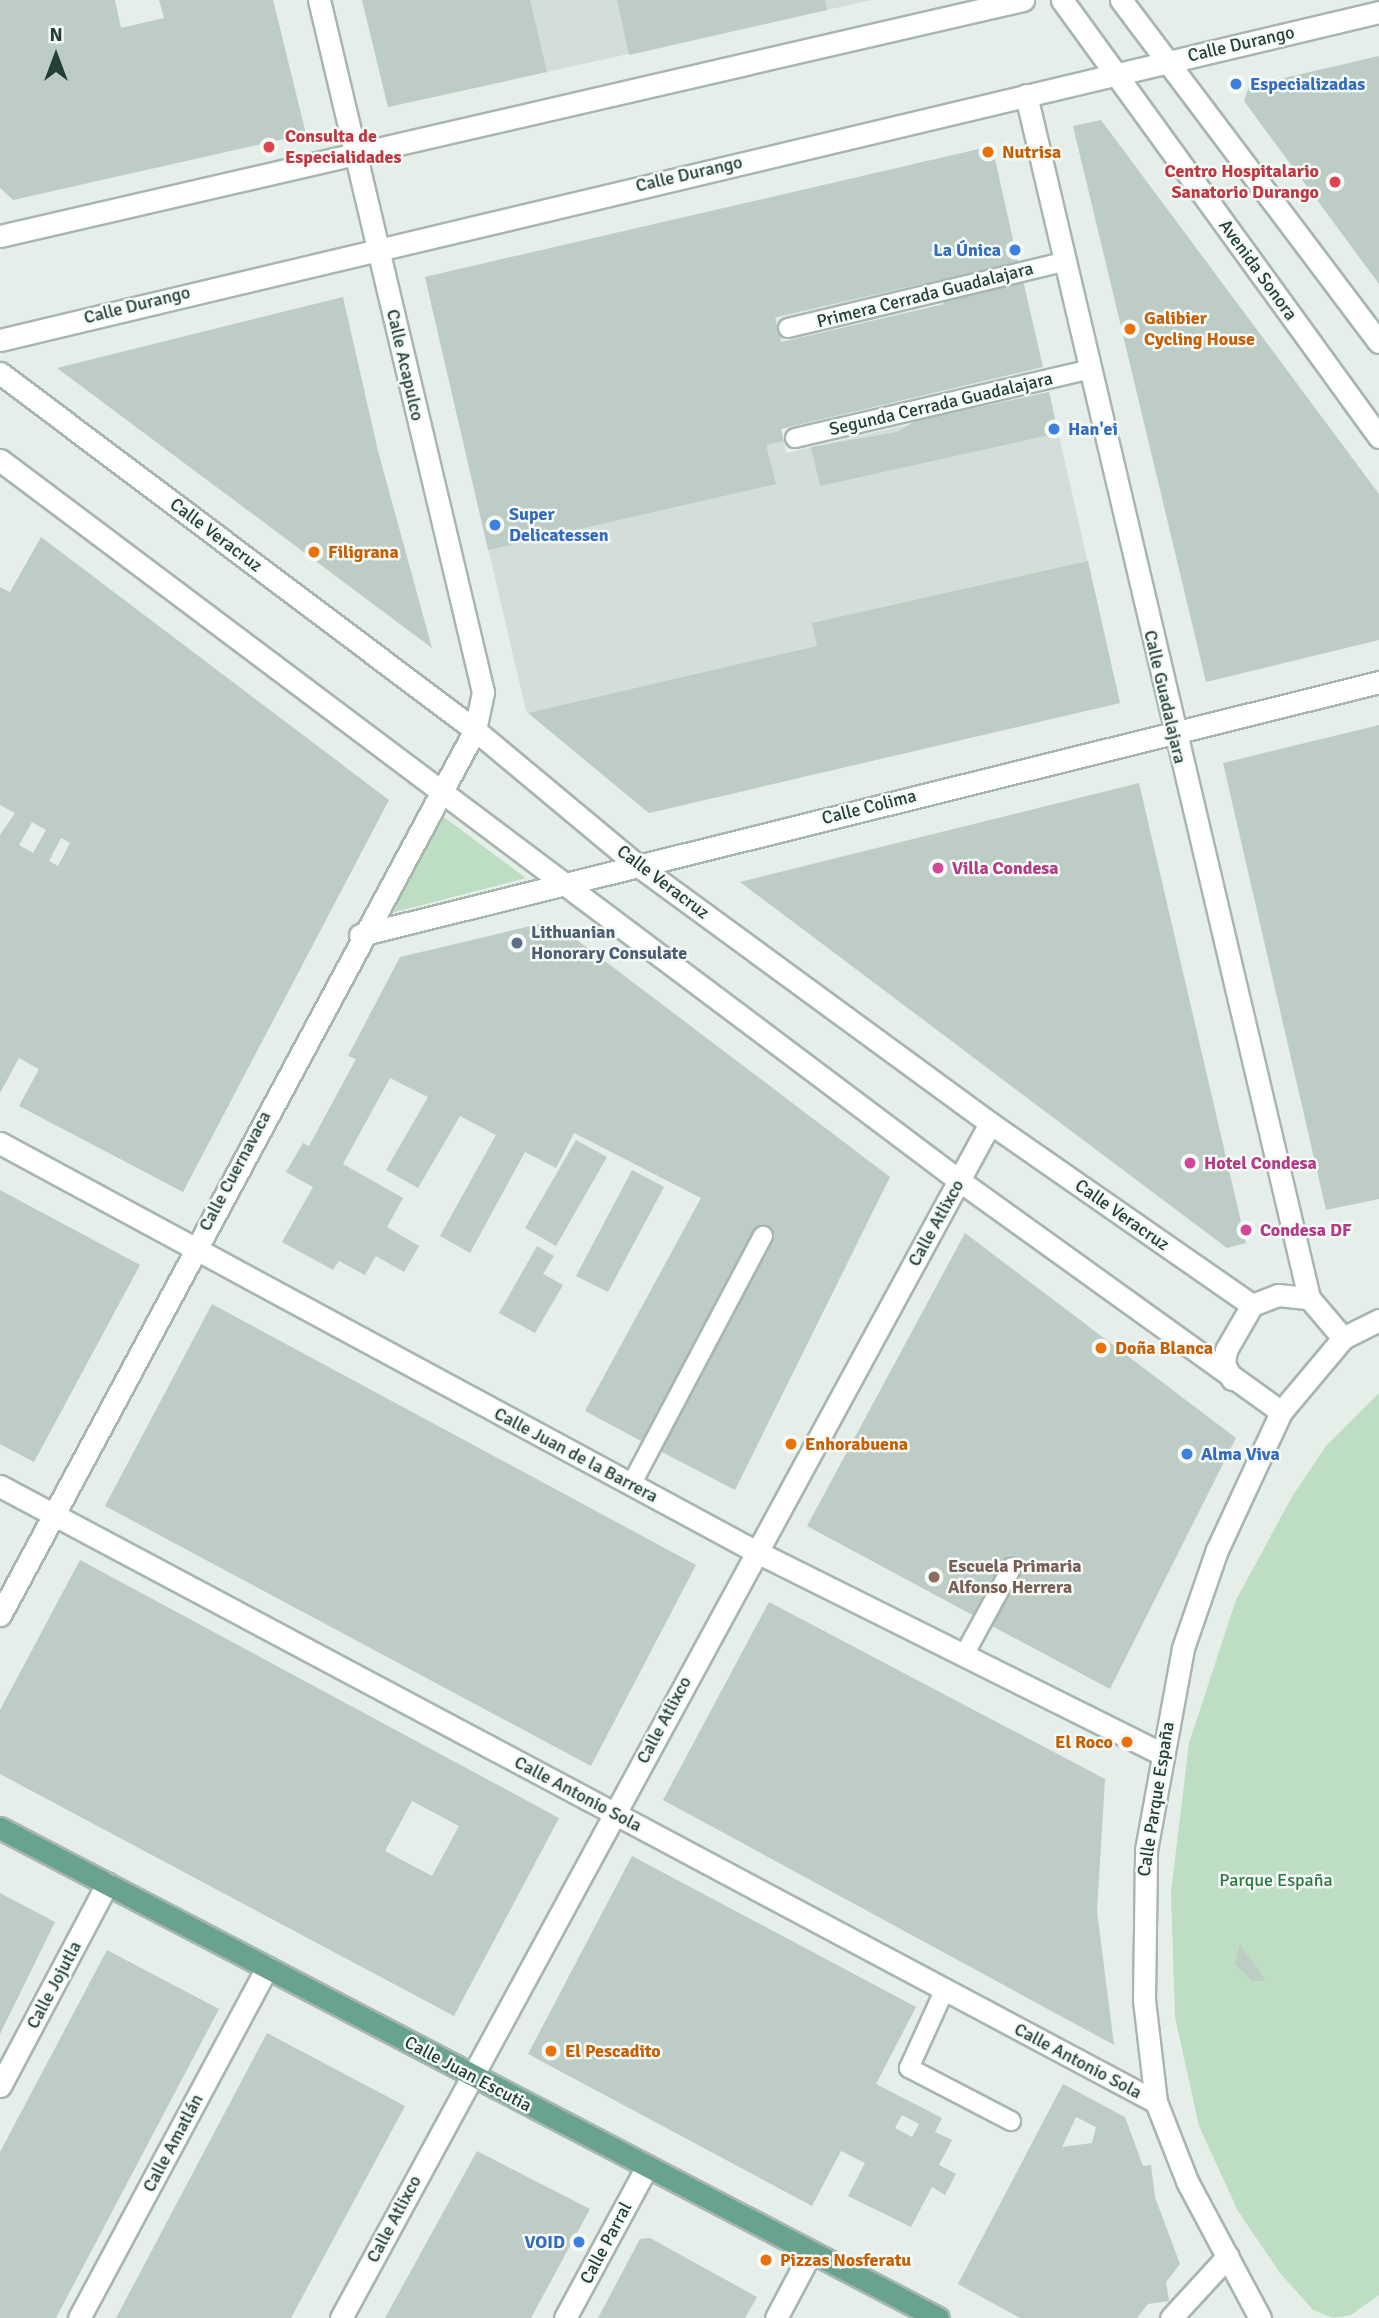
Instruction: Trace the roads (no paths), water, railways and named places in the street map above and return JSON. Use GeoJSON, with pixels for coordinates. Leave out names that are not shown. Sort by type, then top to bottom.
{"type":"FeatureCollection","features":[{"type":"Feature","properties":{"kind":"main road","name":"Calle Juan Escutia"},"geometry":{"type":"LineString","coordinates":[[0,1828],[646,2168],[938,2318]]}},
{"type":"Feature","properties":{"kind":"street","name":"Calle Acapulco"},"geometry":{"type":"LineString","coordinates":[[319,0],[483,692],[475,730]]}},
{"type":"Feature","properties":{"kind":"street"},"geometry":{"type":"LineString","coordinates":[[0,236],[1023,0]]}},
{"type":"Feature","properties":{"kind":"street","name":"Avenida Sonora"},"geometry":{"type":"LineString","coordinates":[[1062,0],[1376,427]]}},
{"type":"Feature","properties":{"kind":"street"},"geometry":{"type":"LineString","coordinates":[[1121,0],[1379,342]]}},
{"type":"Feature","properties":{"kind":"street","name":"Calle Durango"},"geometry":{"type":"LineString","coordinates":[[0,340],[378,247],[1379,12]]}},
{"type":"Feature","properties":{"kind":"street","name":"Calle Guadalajara"},"geometry":{"type":"LineString","coordinates":[[1026,95],[1173,733],[1308,1298]]}},
{"type":"Feature","properties":{"kind":"street","name":"Calle Veracruz"},"geometry":{"type":"LineString","coordinates":[[0,373],[475,730],[636,864],[990,1123],[1252,1305]]}},
{"type":"Feature","properties":{"kind":"street"},"geometry":{"type":"LineString","coordinates":[[0,460],[566,882],[960,1181],[1281,1412]]}},
{"type":"Feature","properties":{"kind":"street","name":"Calle Colima"},"geometry":{"type":"LineString","coordinates":[[360,934],[1379,682]]}},
{"type":"Feature","properties":{"kind":"street","name":"Calle Cuernavaca"},"geometry":{"type":"LineString","coordinates":[[0,1615],[360,934],[475,730]]}},
{"type":"Feature","properties":{"kind":"street","name":"Calle Atlixco"},"geometry":{"type":"LineString","coordinates":[[341,2318],[753,1550],[990,1123]]}},
{"type":"Feature","properties":{"kind":"street","name":"Calle Juan de la Barrera"},"geometry":{"type":"LineString","coordinates":[[0,1143],[193,1250],[753,1550],[1160,1753]]}},
{"type":"Feature","properties":{"kind":"street"},"geometry":{"type":"LineString","coordinates":[[1233,1379],[1224,1364],[1226,1350],[1252,1305],[1278,1295],[1308,1298],[1343,1338]]}},
{"type":"Feature","properties":{"kind":"street","name":"Calle Parque España"},"geometry":{"type":"LineString","coordinates":[[1260,2318],[1187,2181],[1156,2102],[1141,1914],[1160,1753],[1183,1648],[1217,1550],[1281,1412],[1343,1338],[1379,1320]]}},
{"type":"Feature","properties":{"kind":"street","name":"Calle Antonio Sola"},"geometry":{"type":"LineString","coordinates":[[0,1486],[1156,2102]]}},
{"type":"Feature","properties":{"kind":"street","name":"Calle Jojutla"},"geometry":{"type":"LineString","coordinates":[[0,2086],[107,1884]]}},
{"type":"Feature","properties":{"kind":"street","name":"Calle Amatlán"},"geometry":{"type":"LineString","coordinates":[[79,2318],[267,1967]]}},
{"type":"Feature","properties":{"kind":"street","name":"Calle Parral"},"geometry":{"type":"LineString","coordinates":[[565,2318],[646,2168]]}},
{"type":"Feature","properties":{"kind":"street"},"geometry":{"type":"LineString","coordinates":[[776,2318],[811,2252]]}},
{"type":"Feature","properties":{"kind":"street"},"geometry":{"type":"LineString","coordinates":[[1171,2318],[1228,2256]]}},
{"type":"Feature","properties":{"kind":"lane","name":"Primera Cerrada Guadalajara"},"geometry":{"type":"LineString","coordinates":[[788,328],[1063,262]]}},
{"type":"Feature","properties":{"kind":"lane","name":"Segunda Cerrada Guadalajara"},"geometry":{"type":"LineString","coordinates":[[795,439],[1088,370]]}},
{"type":"Feature","properties":{"kind":"lane"},"geometry":{"type":"LineString","coordinates":[[631,1485],[763,1236]]}},
{"type":"Feature","properties":{"kind":"lane"},"geometry":{"type":"LineString","coordinates":[[964,1655],[1012,1566]]}},
{"type":"Feature","properties":{"kind":"lane"},"geometry":{"type":"LineString","coordinates":[[945,1989],[909,2068],[1011,2121]]}},
{"type":"Feature","properties":{"kind":"place","name":"Especializadas"},"geometry":{"type":"Point","coordinates":[1236,84]}},
{"type":"Feature","properties":{"kind":"place","name":"Consulta de Especialidades"},"geometry":{"type":"Point","coordinates":[269,147]}},
{"type":"Feature","properties":{"kind":"place","name":"Nutrisa"},"geometry":{"type":"Point","coordinates":[988,152]}},
{"type":"Feature","properties":{"kind":"place","name":"Centro Hospitalario Sanatorio Durango"},"geometry":{"type":"Point","coordinates":[1335,182]}},
{"type":"Feature","properties":{"kind":"place","name":"La Única"},"geometry":{"type":"Point","coordinates":[1015,250]}},
{"type":"Feature","properties":{"kind":"place","name":"Galibier Cycling House"},"geometry":{"type":"Point","coordinates":[1130,329]}},
{"type":"Feature","properties":{"kind":"place","name":"Han'ei"},"geometry":{"type":"Point","coordinates":[1054,429]}},
{"type":"Feature","properties":{"kind":"place","name":"Super Delicatessen"},"geometry":{"type":"Point","coordinates":[495,525]}},
{"type":"Feature","properties":{"kind":"place","name":"Filigrana"},"geometry":{"type":"Point","coordinates":[314,552]}},
{"type":"Feature","properties":{"kind":"place","name":"Villa Condesa"},"geometry":{"type":"Point","coordinates":[938,868]}},
{"type":"Feature","properties":{"kind":"place","name":"Lithuanian Honorary Consulate"},"geometry":{"type":"Point","coordinates":[517,943]}},
{"type":"Feature","properties":{"kind":"place","name":"Hotel Condesa"},"geometry":{"type":"Point","coordinates":[1190,1163]}},
{"type":"Feature","properties":{"kind":"place","name":"Condesa DF"},"geometry":{"type":"Point","coordinates":[1246,1230]}},
{"type":"Feature","properties":{"kind":"place","name":"Doña Blanca"},"geometry":{"type":"Point","coordinates":[1101,1348]}},
{"type":"Feature","properties":{"kind":"place","name":"Enhorabuena"},"geometry":{"type":"Point","coordinates":[791,1444]}},
{"type":"Feature","properties":{"kind":"place","name":"Alma Viva"},"geometry":{"type":"Point","coordinates":[1187,1454]}},
{"type":"Feature","properties":{"kind":"place","name":"Escuela Primaria Alfonso Herrera"},"geometry":{"type":"Point","coordinates":[934,1577]}},
{"type":"Feature","properties":{"kind":"place","name":"El Roco"},"geometry":{"type":"Point","coordinates":[1127,1742]}},
{"type":"Feature","properties":{"kind":"place","name":"El Pescadito"},"geometry":{"type":"Point","coordinates":[551,2051]}},
{"type":"Feature","properties":{"kind":"place","name":"VOID"},"geometry":{"type":"Point","coordinates":[579,2242]}},
{"type":"Feature","properties":{"kind":"place","name":"Pizzas Nosferatu"},"geometry":{"type":"Point","coordinates":[766,2260]}},
{"type":"Feature","properties":{"kind":"park label","name":"Parque España"},"geometry":{"type":"Point","coordinates":[1276,1880]}}]}
